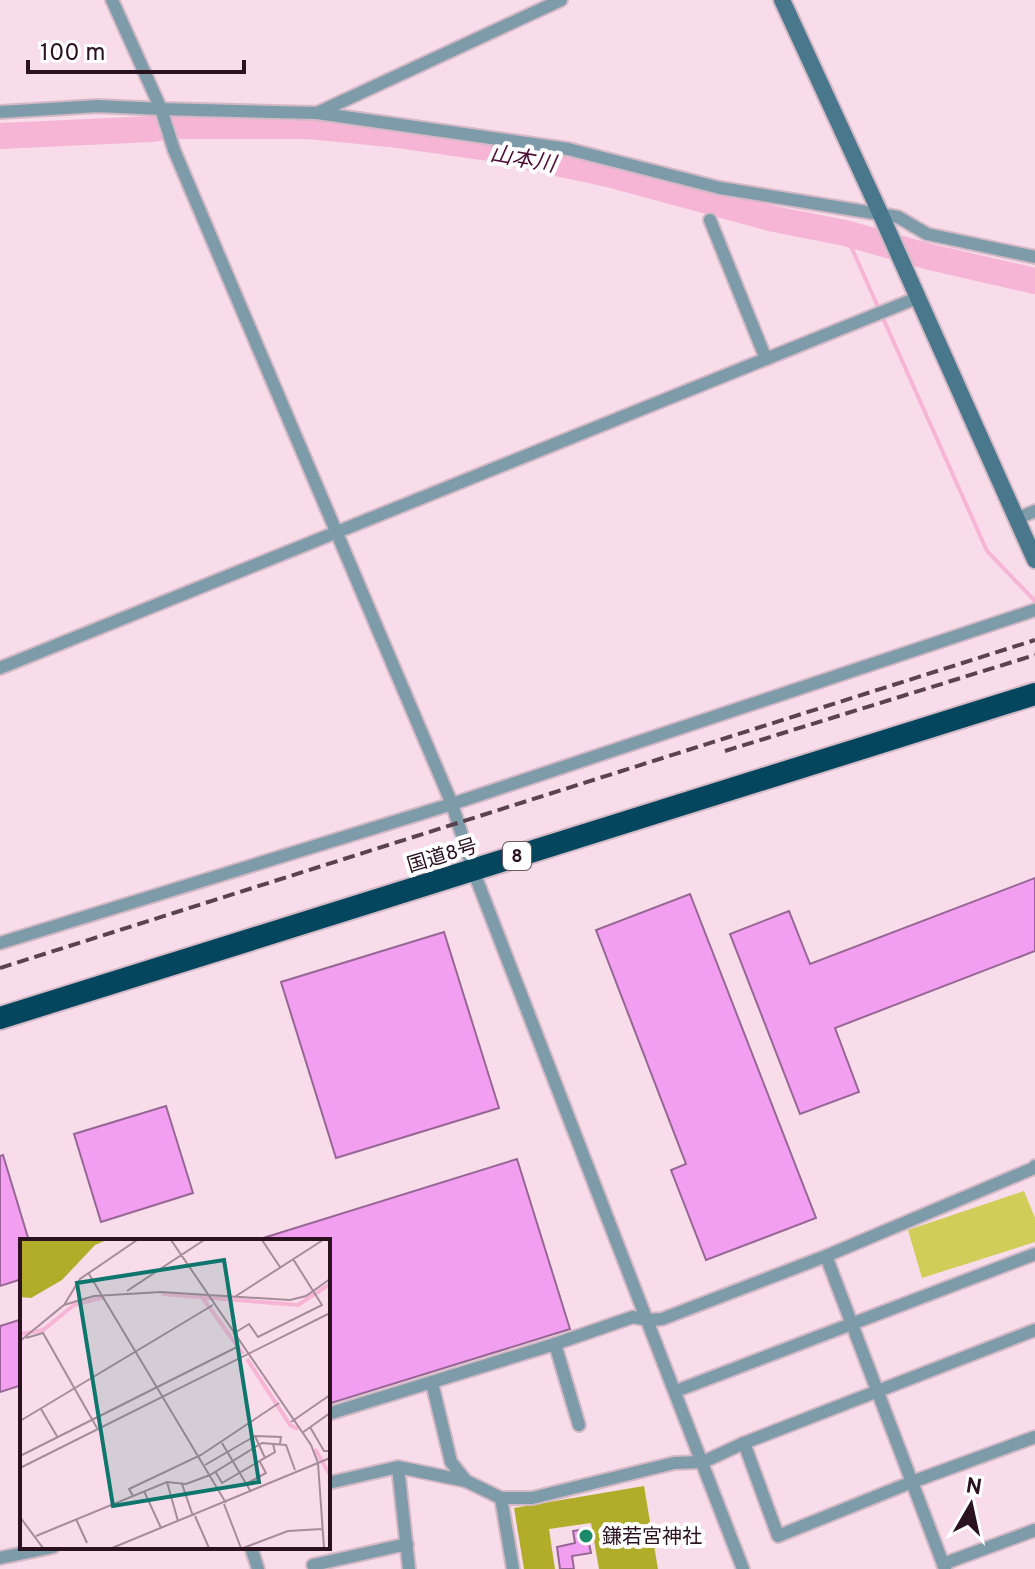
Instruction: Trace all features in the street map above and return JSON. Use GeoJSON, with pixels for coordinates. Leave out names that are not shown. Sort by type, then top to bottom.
{"type":"FeatureCollection","features":[{"type":"Feature","properties":{"kind":"highway","name":"国道8号"},"geometry":{"type":"LineString","coordinates":[[0,1018],[1035,694]]}},
{"type":"Feature","properties":{"kind":"street"},"geometry":{"type":"LineString","coordinates":[[112,0],[161,109],[174,150],[452,804],[473,870],[743,1569]]}},
{"type":"Feature","properties":{"kind":"street"},"geometry":{"type":"LineString","coordinates":[[317,113],[561,0]]}},
{"type":"Feature","properties":{"kind":"street"},"geometry":{"type":"LineString","coordinates":[[782,0],[1035,560]]}},
{"type":"Feature","properties":{"kind":"street"},"geometry":{"type":"LineString","coordinates":[[0,112],[98,106],[317,113],[568,149],[720,188],[884,221],[898,217],[927,234],[1035,257]]}},
{"type":"Feature","properties":{"kind":"street"},"geometry":{"type":"LineString","coordinates":[[710,220],[766,359]]}},
{"type":"Feature","properties":{"kind":"street"},"geometry":{"type":"LineString","coordinates":[[0,668],[917,298]]}},
{"type":"Feature","properties":{"kind":"street"},"geometry":{"type":"LineString","coordinates":[[1016,519],[1035,511]]}},
{"type":"Feature","properties":{"kind":"street"},"geometry":{"type":"LineString","coordinates":[[0,943],[452,804],[1035,610]]}},
{"type":"Feature","properties":{"kind":"street"},"geometry":{"type":"LineString","coordinates":[[330,1413],[633,1317],[662,1319],[826,1256],[1035,1166]]}},
{"type":"Feature","properties":{"kind":"street"},"geometry":{"type":"LineString","coordinates":[[676,1391],[1035,1254]]}},
{"type":"Feature","properties":{"kind":"street"},"geometry":{"type":"LineString","coordinates":[[826,1256],[944,1566],[1035,1530]]}},
{"type":"Feature","properties":{"kind":"street"},"geometry":{"type":"LineString","coordinates":[[330,1483],[398,1467],[466,1481],[501,1498],[532,1498],[674,1463],[703,1462],[744,1443],[1035,1330]]}},
{"type":"Feature","properties":{"kind":"street"},"geometry":{"type":"LineString","coordinates":[[555,1344],[579,1425]]}},
{"type":"Feature","properties":{"kind":"street"},"geometry":{"type":"LineString","coordinates":[[432,1383],[451,1462],[466,1481]]}},
{"type":"Feature","properties":{"kind":"street"},"geometry":{"type":"LineString","coordinates":[[744,1443],[778,1536],[1035,1437]]}},
{"type":"Feature","properties":{"kind":"street"},"geometry":{"type":"LineString","coordinates":[[398,1467],[409,1569]]}},
{"type":"Feature","properties":{"kind":"street"},"geometry":{"type":"LineString","coordinates":[[501,1498],[513,1569]]}},
{"type":"Feature","properties":{"kind":"street"},"geometry":{"type":"LineString","coordinates":[[313,1565],[407,1544]]}},
{"type":"Feature","properties":{"kind":"street"},"geometry":{"type":"LineString","coordinates":[[0,1558],[43,1549]]}},
{"type":"Feature","properties":{"kind":"street"},"geometry":{"type":"LineString","coordinates":[[252,1549],[258,1569]]}},
{"type":"Feature","properties":{"kind":"shaded area"},"geometry":{"type":"Polygon","coordinates":[[[1024,1191],[1035,1218],[1035,1242],[922,1278],[908,1230],[1024,1191]]]}},
{"type":"Feature","properties":{"kind":"shaded area","name":"鎌若宮神社"},"geometry":{"type":"Polygon","coordinates":[[[644,1486],[658,1569],[599,1569],[591,1523],[549,1529],[555,1569],[524,1569],[514,1508],[644,1486]]]}},
{"type":"Feature","properties":{"kind":"building"},"geometry":{"type":"Polygon","coordinates":[[[1035,878],[1035,951],[835,1028],[859,1092],[800,1114],[730,934],[789,911],[810,964],[1035,878]]]}},
{"type":"Feature","properties":{"kind":"building"},"geometry":{"type":"Polygon","coordinates":[[[690,894],[816,1218],[706,1260],[671,1170],[686,1164],[596,930],[690,894]]]}},
{"type":"Feature","properties":{"kind":"building"},"geometry":{"type":"Polygon","coordinates":[[[444,932],[499,1108],[336,1158],[281,982],[444,932]]]}},
{"type":"Feature","properties":{"kind":"building"},"geometry":{"type":"Polygon","coordinates":[[[166,1106],[193,1193],[101,1222],[74,1134],[166,1106]]]}},
{"type":"Feature","properties":{"kind":"building"},"geometry":{"type":"Polygon","coordinates":[[[3,1155],[28,1239],[20,1239],[20,1280],[0,1286],[0,1156],[3,1155]]]}},
{"type":"Feature","properties":{"kind":"building"},"geometry":{"type":"Polygon","coordinates":[[[517,1159],[570,1329],[330,1403],[330,1239],[263,1238],[517,1159]]]}},
{"type":"Feature","properties":{"kind":"building"},"geometry":{"type":"Polygon","coordinates":[[[20,1320],[20,1386],[0,1392],[0,1326],[20,1320]]]}},
{"type":"Feature","properties":{"kind":"building"},"geometry":{"type":"Polygon","coordinates":[[[586,1529],[591,1553],[572,1556],[574,1569],[560,1569],[557,1547],[575,1543],[573,1531],[586,1529]]]}},
{"type":"Feature","properties":{"kind":"waterway","name":"山本川"},"geometry":{"type":"LineString","coordinates":[[0,136],[171,126],[309,126],[390,134],[488,148],[608,174],[774,219],[845,233],[930,257],[1035,281]]}},
{"type":"Feature","properties":{"kind":"waterway"},"geometry":{"type":"LineString","coordinates":[[845,233],[987,551],[1035,601]]}},
{"type":"Feature","properties":{"kind":"railway"},"geometry":{"type":"LineString","coordinates":[[0,968],[1035,640]]}},
{"type":"Feature","properties":{"kind":"railway"},"geometry":{"type":"LineString","coordinates":[[725,751],[1035,655]]}},
{"type":"Feature","properties":{"kind":"place","name":"鎌若宮神社"},"geometry":{"type":"Point","coordinates":[586,1536]}}]}
